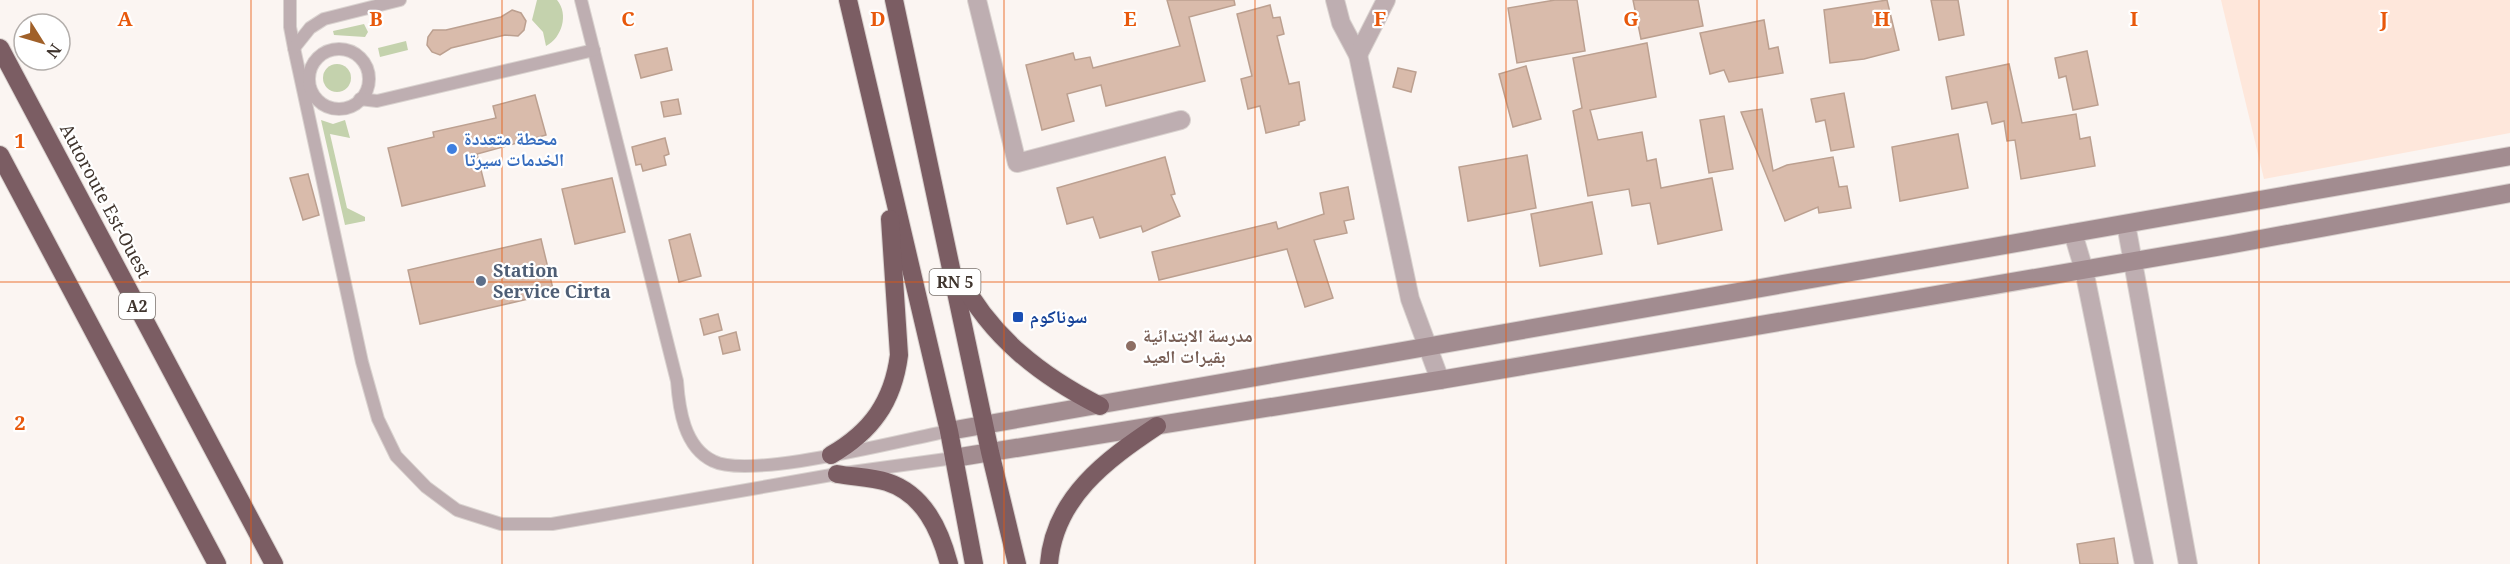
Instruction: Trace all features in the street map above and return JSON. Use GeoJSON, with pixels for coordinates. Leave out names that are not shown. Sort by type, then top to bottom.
{"type":"FeatureCollection","features":[{"type":"Feature","properties":{"kind":"highway","name":"RN 5"},"geometry":{"type":"LineString","coordinates":[[848,0],[949,431],[974,564]]}},
{"type":"Feature","properties":{"kind":"highway","name":"RN 5"},"geometry":{"type":"LineString","coordinates":[[894,0],[990,452],[1017,564]]}},
{"type":"Feature","properties":{"kind":"highway","name":"Autoroute Est-Ouest"},"geometry":{"type":"LineString","coordinates":[[0,48],[274,564]]}},
{"type":"Feature","properties":{"kind":"highway"},"geometry":{"type":"LineString","coordinates":[[0,155],[217,564]]}},
{"type":"Feature","properties":{"kind":"highway"},"geometry":{"type":"LineString","coordinates":[[831,455],[852,443],[876,418],[886,404],[897,372],[899,355],[890,239],[890,184]]}},
{"type":"Feature","properties":{"kind":"highway"},"geometry":{"type":"LineString","coordinates":[[951,261],[968,292],[1012,347],[1048,377],[1100,406]]}},
{"type":"Feature","properties":{"kind":"highway"},"geometry":{"type":"LineString","coordinates":[[1049,564],[1055,534],[1075,495],[1105,462],[1156,426]]}},
{"type":"Feature","properties":{"kind":"highway"},"geometry":{"type":"LineString","coordinates":[[837,474],[887,482],[910,495],[925,510],[938,529],[949,564]]}},
{"type":"Feature","properties":{"kind":"street"},"geometry":{"type":"LineString","coordinates":[[977,0],[1017,163],[1181,120]]}},
{"type":"Feature","properties":{"kind":"street"},"geometry":{"type":"LineString","coordinates":[[1335,0],[1341,23],[1358,55],[1410,299],[1440,380]]}},
{"type":"Feature","properties":{"kind":"street"},"geometry":{"type":"LineString","coordinates":[[1358,55],[1386,0]]}},
{"type":"Feature","properties":{"kind":"street"},"geometry":{"type":"LineString","coordinates":[[949,431],[2510,156]]}},
{"type":"Feature","properties":{"kind":"street"},"geometry":{"type":"LineString","coordinates":[[954,458],[1440,380],[2134,262],[2510,193]]}},
{"type":"Feature","properties":{"kind":"street"},"geometry":{"type":"LineString","coordinates":[[2126,224],[2188,564]]}},
{"type":"Feature","properties":{"kind":"street"},"geometry":{"type":"LineString","coordinates":[[2073,233],[2084,270],[2144,564]]}},
{"type":"Feature","properties":{"kind":"lane"},"geometry":{"type":"LineString","coordinates":[[290,0],[290,27],[295,53],[363,362],[378,419],[396,456],[426,487],[457,510],[501,524],[552,524],[837,474],[954,458]]}},
{"type":"Feature","properties":{"kind":"lane"},"geometry":{"type":"LineString","coordinates":[[295,53],[310,28],[324,19],[400,0]]}},
{"type":"Feature","properties":{"kind":"lane"},"geometry":{"type":"LineString","coordinates":[[581,0],[677,381],[679,408],[689,439],[712,461],[736,467],[774,465],[949,431]]}},
{"type":"Feature","properties":{"kind":"lane"},"geometry":{"type":"LineString","coordinates":[[342,49],[351,51],[364,63],[368,72],[366,90],[360,99],[342,108],[322,104],[310,87],[311,67],[324,53],[342,49]]}},
{"type":"Feature","properties":{"kind":"lane"},"geometry":{"type":"LineString","coordinates":[[360,99],[377,101],[594,50]]}},
{"type":"Feature","properties":{"kind":"lane"},"geometry":{"type":"LineString","coordinates":[[295,53],[311,67]]}},
{"type":"Feature","properties":{"kind":"lane"},"geometry":{"type":"LineString","coordinates":[[308,110],[315,97]]}},
{"type":"Feature","properties":{"kind":"shaded area"},"geometry":{"type":"Polygon","coordinates":[[[2221,0],[2510,0],[2510,133],[2264,179],[2221,0]]]}},
{"type":"Feature","properties":{"kind":"green space"},"geometry":{"type":"Polygon","coordinates":[[[537,0],[557,0],[563,12],[560,32],[546,46],[543,32],[532,20],[537,0]]]}},
{"type":"Feature","properties":{"kind":"green space"},"geometry":{"type":"Polygon","coordinates":[[[364,24],[368,32],[365,37],[334,35],[333,31],[364,24]]]}},
{"type":"Feature","properties":{"kind":"green space"},"geometry":{"type":"Polygon","coordinates":[[[406,41],[408,50],[380,57],[378,48],[406,41]]]}},
{"type":"Feature","properties":{"kind":"green space"},"geometry":{"type":"Polygon","coordinates":[[[337,64],[347,68],[351,78],[347,88],[337,92],[327,88],[323,78],[327,68],[337,64]]]}},
{"type":"Feature","properties":{"kind":"green space"},"geometry":{"type":"Polygon","coordinates":[[[321,120],[333,124],[345,120],[350,138],[330,134],[347,208],[365,217],[365,221],[345,225],[321,120]]]}},
{"type":"Feature","properties":{"kind":"building"},"geometry":{"type":"Polygon","coordinates":[[[1167,0],[1234,0],[1235,5],[1189,17],[1205,81],[1106,106],[1101,85],[1067,94],[1074,121],[1042,130],[1026,65],[1073,53],[1075,60],[1090,57],[1093,68],[1180,46],[1167,0]]]}},
{"type":"Feature","properties":{"kind":"building"},"geometry":{"type":"Polygon","coordinates":[[[1555,0],[1577,0],[1585,51],[1517,63],[1508,8],[1555,0]]]}},
{"type":"Feature","properties":{"kind":"building"},"geometry":{"type":"Polygon","coordinates":[[[1633,0],[1698,0],[1703,26],[1641,39],[1633,0]]]}},
{"type":"Feature","properties":{"kind":"building"},"geometry":{"type":"Polygon","coordinates":[[[1887,0],[1899,50],[1864,59],[1830,63],[1824,10],[1887,0]]]}},
{"type":"Feature","properties":{"kind":"building"},"geometry":{"type":"Polygon","coordinates":[[[1931,0],[1958,0],[1964,35],[1939,40],[1931,0]]]}},
{"type":"Feature","properties":{"kind":"building"},"geometry":{"type":"Polygon","coordinates":[[[1270,5],[1273,18],[1280,17],[1284,34],[1277,36],[1289,84],[1299,82],[1305,120],[1299,122],[1299,125],[1266,133],[1260,106],[1248,109],[1241,79],[1252,76],[1237,14],[1270,5]]]}},
{"type":"Feature","properties":{"kind":"building"},"geometry":{"type":"Polygon","coordinates":[[[512,10],[521,13],[526,21],[524,30],[518,36],[505,35],[451,48],[440,55],[432,52],[427,45],[428,37],[433,30],[446,30],[501,17],[512,10]]]}},
{"type":"Feature","properties":{"kind":"building"},"geometry":{"type":"Polygon","coordinates":[[[1764,20],[1769,49],[1778,47],[1783,73],[1729,82],[1724,70],[1710,74],[1700,33],[1764,20]]]}},
{"type":"Feature","properties":{"kind":"building"},"geometry":{"type":"Polygon","coordinates":[[[1647,43],[1656,97],[1590,110],[1598,140],[1642,132],[1647,161],[1656,159],[1661,188],[1712,178],[1722,230],[1658,244],[1650,203],[1632,206],[1629,189],[1588,196],[1573,111],[1582,108],[1573,58],[1647,43]]]}},
{"type":"Feature","properties":{"kind":"building"},"geometry":{"type":"Polygon","coordinates":[[[667,48],[672,70],[641,78],[635,55],[667,48]]]}},
{"type":"Feature","properties":{"kind":"building"},"geometry":{"type":"Polygon","coordinates":[[[2087,51],[2098,105],[2073,110],[2066,76],[2059,78],[2055,58],[2087,51]]]}},
{"type":"Feature","properties":{"kind":"building"},"geometry":{"type":"Polygon","coordinates":[[[2009,64],[2022,123],[2076,114],[2080,139],[2090,137],[2095,166],[2021,179],[2015,140],[2007,141],[2004,121],[1992,124],[1987,102],[1952,109],[1946,77],[2009,64]]]}},
{"type":"Feature","properties":{"kind":"building"},"geometry":{"type":"Polygon","coordinates":[[[1526,66],[1541,119],[1513,127],[1499,74],[1526,66]]]}},
{"type":"Feature","properties":{"kind":"building"},"geometry":{"type":"Polygon","coordinates":[[[1398,68],[1416,72],[1411,92],[1393,87],[1398,68]]]}},
{"type":"Feature","properties":{"kind":"building"},"geometry":{"type":"Polygon","coordinates":[[[1844,93],[1854,147],[1831,151],[1825,120],[1816,122],[1811,99],[1844,93]]]}},
{"type":"Feature","properties":{"kind":"building"},"geometry":{"type":"Polygon","coordinates":[[[535,95],[546,135],[477,154],[485,186],[402,206],[388,148],[434,137],[433,132],[496,118],[493,106],[535,95]]]}},
{"type":"Feature","properties":{"kind":"building"},"geometry":{"type":"Polygon","coordinates":[[[678,99],[681,114],[664,117],[661,102],[678,99]]]}},
{"type":"Feature","properties":{"kind":"building"},"geometry":{"type":"Polygon","coordinates":[[[1762,109],[1773,171],[1787,165],[1833,157],[1839,187],[1847,186],[1851,208],[1819,213],[1818,207],[1785,221],[1741,112],[1762,109]]]}},
{"type":"Feature","properties":{"kind":"building"},"geometry":{"type":"Polygon","coordinates":[[[1724,116],[1733,169],[1709,173],[1700,120],[1724,116]]]}},
{"type":"Feature","properties":{"kind":"building"},"geometry":{"type":"Polygon","coordinates":[[[1958,134],[1968,188],[1900,201],[1892,147],[1958,134]]]}},
{"type":"Feature","properties":{"kind":"building"},"geometry":{"type":"Polygon","coordinates":[[[665,138],[669,154],[664,156],[666,165],[643,171],[641,164],[636,165],[632,147],[665,138]]]}},
{"type":"Feature","properties":{"kind":"building"},"geometry":{"type":"Polygon","coordinates":[[[1527,155],[1536,208],[1468,221],[1459,167],[1527,155]]]}},
{"type":"Feature","properties":{"kind":"building"},"geometry":{"type":"Polygon","coordinates":[[[1165,157],[1175,194],[1171,195],[1180,216],[1143,232],[1141,226],[1100,238],[1093,217],[1067,224],[1057,188],[1165,157]]]}},
{"type":"Feature","properties":{"kind":"building"},"geometry":{"type":"Polygon","coordinates":[[[308,174],[319,215],[303,220],[290,178],[308,174]]]}},
{"type":"Feature","properties":{"kind":"building"},"geometry":{"type":"Polygon","coordinates":[[[612,178],[625,232],[575,244],[562,189],[612,178]]]}},
{"type":"Feature","properties":{"kind":"building"},"geometry":{"type":"Polygon","coordinates":[[[1348,187],[1354,219],[1344,221],[1347,233],[1314,240],[1333,298],[1305,307],[1287,249],[1159,280],[1152,252],[1276,222],[1278,229],[1324,214],[1320,193],[1348,187]]]}},
{"type":"Feature","properties":{"kind":"building"},"geometry":{"type":"Polygon","coordinates":[[[1592,202],[1602,254],[1540,266],[1531,214],[1592,202]]]}},
{"type":"Feature","properties":{"kind":"building"},"geometry":{"type":"Polygon","coordinates":[[[690,234],[701,276],[679,282],[669,240],[690,234]]]}},
{"type":"Feature","properties":{"kind":"building","name":"Station Service Cirta"},"geometry":{"type":"Polygon","coordinates":[[[541,239],[554,293],[420,324],[408,270],[541,239]]]}},
{"type":"Feature","properties":{"kind":"building"},"geometry":{"type":"Polygon","coordinates":[[[718,314],[722,330],[704,335],[700,319],[718,314]]]}},
{"type":"Feature","properties":{"kind":"building"},"geometry":{"type":"Polygon","coordinates":[[[736,332],[740,350],[723,354],[719,337],[736,332]]]}},
{"type":"Feature","properties":{"kind":"building"},"geometry":{"type":"Polygon","coordinates":[[[2114,538],[2118,564],[2080,564],[2077,544],[2114,538]]]}},
{"type":"Feature","properties":{"kind":"place","name":"محطة متعددة الخدمات سيرتا"},"geometry":{"type":"Point","coordinates":[452,149]}},
{"type":"Feature","properties":{"kind":"place","name":"Station Service Cirta"},"geometry":{"type":"Point","coordinates":[481,281]}},
{"type":"Feature","properties":{"kind":"place","name":"سوناكوم"},"geometry":{"type":"Point","coordinates":[1018,317]}},
{"type":"Feature","properties":{"kind":"place","name":"مدرسة الابتدائية بقيرات العيد"},"geometry":{"type":"Point","coordinates":[1131,346]}}]}
